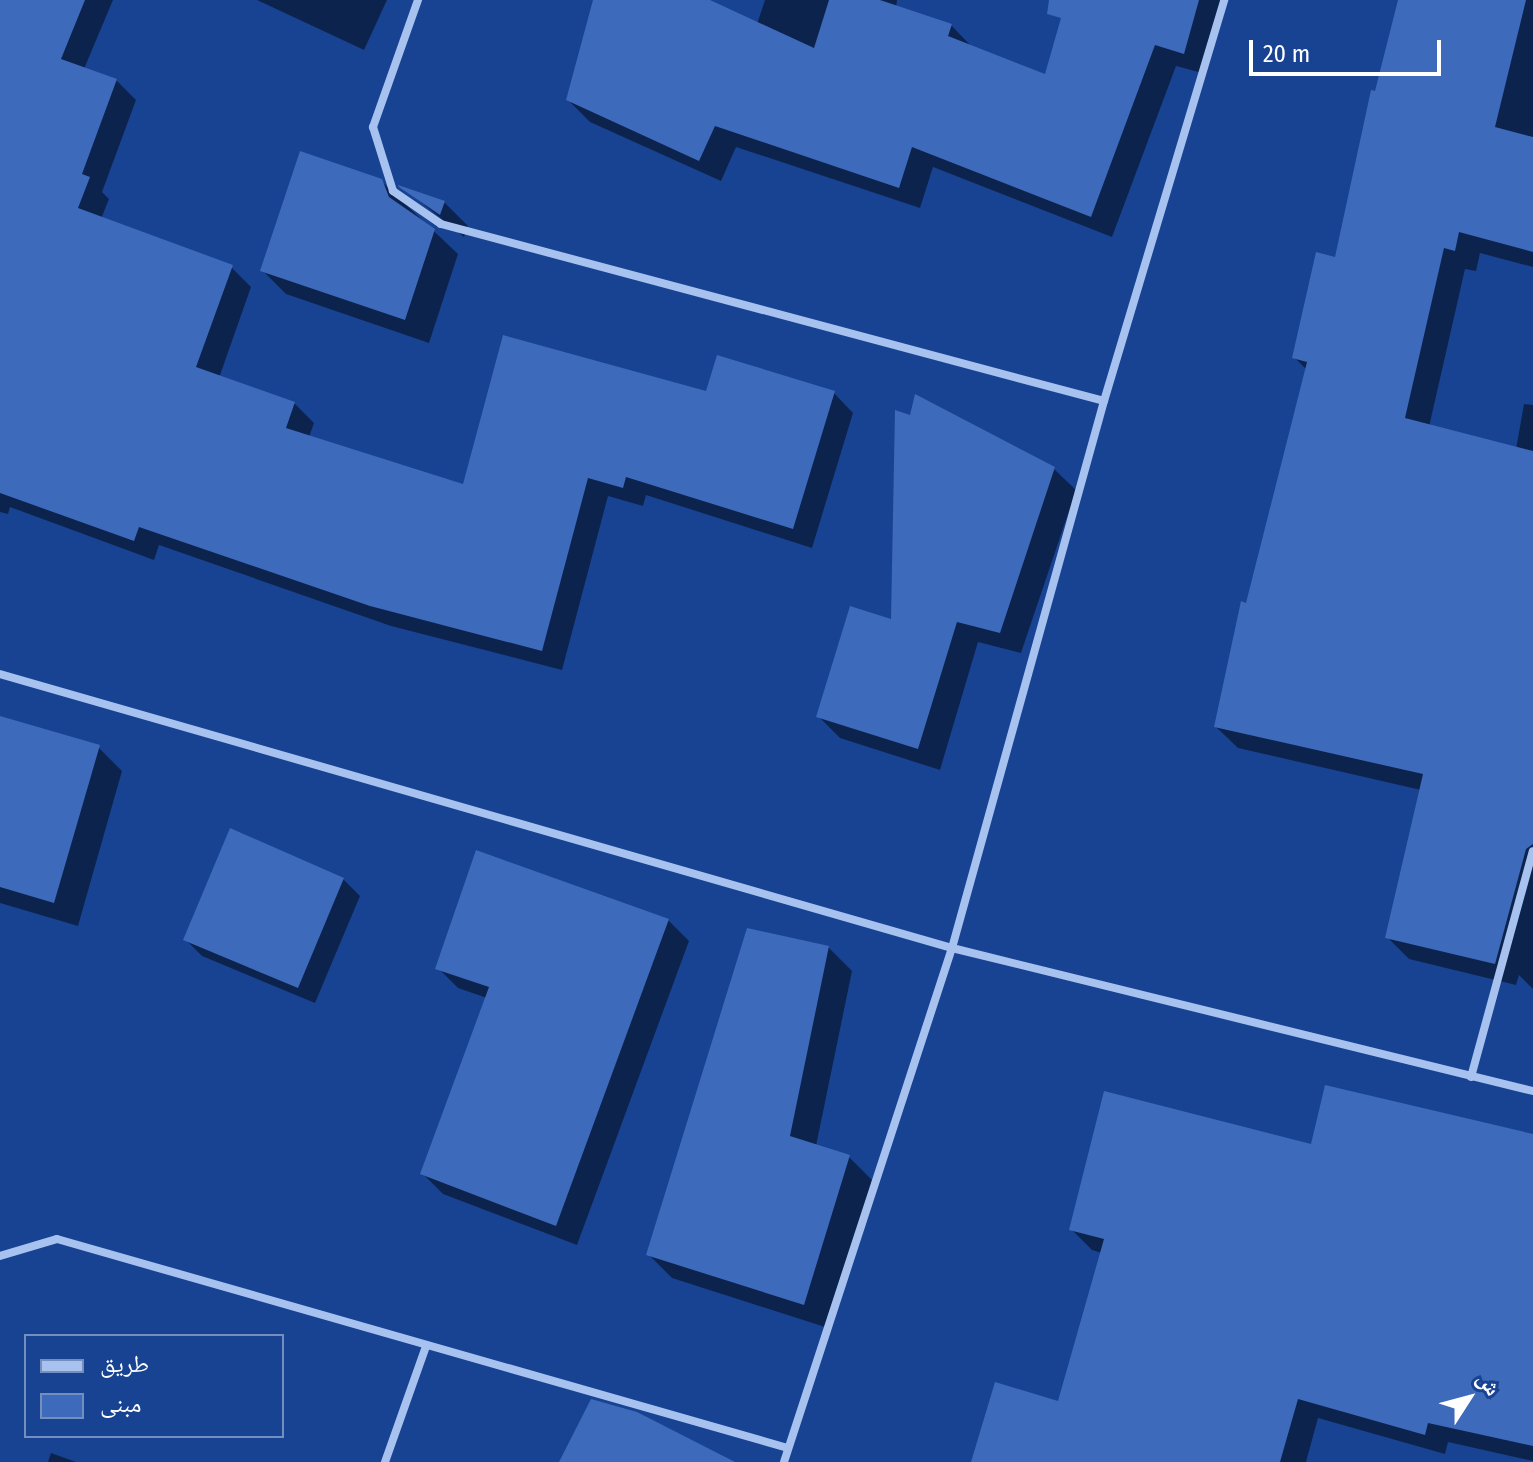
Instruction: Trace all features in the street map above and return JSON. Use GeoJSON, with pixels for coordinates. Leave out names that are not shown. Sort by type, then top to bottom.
{"type":"FeatureCollection","features":[{"type":"Feature","properties":{"kind":"street"},"geometry":{"type":"LineString","coordinates":[[418,0],[373,127],[393,191],[441,224],[1104,401]]}},
{"type":"Feature","properties":{"kind":"street"},"geometry":{"type":"LineString","coordinates":[[784,1462],[952,948],[1104,401],[1224,0]]}},
{"type":"Feature","properties":{"kind":"street"},"geometry":{"type":"LineString","coordinates":[[0,674],[952,948],[1533,1091]]}},
{"type":"Feature","properties":{"kind":"street"},"geometry":{"type":"LineString","coordinates":[[1471,1077],[1533,851]]}},
{"type":"Feature","properties":{"kind":"street"},"geometry":{"type":"LineString","coordinates":[[0,1256],[57,1239],[788,1448]]}},
{"type":"Feature","properties":{"kind":"street"},"geometry":{"type":"LineString","coordinates":[[385,1462],[426,1346]]}},
{"type":"Feature","properties":{"kind":"building"},"geometry":{"type":"Polygon","coordinates":[[[0,0],[85,0],[61,59],[117,79],[82,174],[90,177],[78,208],[233,265],[196,367],[295,402],[286,428],[463,484],[503,335],[706,391],[717,355],[835,391],[793,529],[626,477],[623,488],[588,478],[542,651],[370,606],[139,527],[134,541],[0,493],[0,0]]]}},
{"type":"Feature","properties":{"kind":"building"},"geometry":{"type":"Polygon","coordinates":[[[593,0],[710,0],[814,48],[829,0],[880,0],[952,24],[948,36],[1045,74],[1061,18],[1047,14],[1049,0],[1199,0],[1184,54],[1155,45],[1091,217],[912,147],[899,188],[715,126],[699,161],[566,100],[593,0]]]}},
{"type":"Feature","properties":{"kind":"building"},"geometry":{"type":"Polygon","coordinates":[[[1398,0],[1526,0],[1495,127],[1533,137],[1533,252],[1459,232],[1455,251],[1444,248],[1405,418],[1533,451],[1533,844],[1526,849],[1495,964],[1385,938],[1423,774],[1214,727],[1241,601],[1246,603],[1307,362],[1292,358],[1316,252],[1335,257],[1371,90],[1375,91],[1398,0]]]}},
{"type":"Feature","properties":{"kind":"building"},"geometry":{"type":"Polygon","coordinates":[[[300,151],[382,179],[389,197],[435,229],[405,320],[260,271],[300,151]]]}},
{"type":"Feature","properties":{"kind":"building"},"geometry":{"type":"Polygon","coordinates":[[[399,187],[445,201],[440,215],[399,187]]]}},
{"type":"Feature","properties":{"kind":"building"},"geometry":{"type":"Polygon","coordinates":[[[915,394],[1055,467],[1000,633],[957,622],[918,749],[816,717],[850,606],[891,619],[895,410],[910,415],[915,394]]]}},
{"type":"Feature","properties":{"kind":"building"},"geometry":{"type":"Polygon","coordinates":[[[0,716],[100,745],[54,903],[0,887],[0,716]]]}},
{"type":"Feature","properties":{"kind":"building"},"geometry":{"type":"Polygon","coordinates":[[[230,828],[344,878],[298,988],[183,940],[230,828]]]}},
{"type":"Feature","properties":{"kind":"building"},"geometry":{"type":"Polygon","coordinates":[[[476,850],[669,919],[556,1226],[420,1174],[489,987],[435,969],[476,850]]]}},
{"type":"Feature","properties":{"kind":"building"},"geometry":{"type":"Polygon","coordinates":[[[747,928],[829,946],[790,1136],[850,1155],[804,1305],[646,1255],[747,928]]]}},
{"type":"Feature","properties":{"kind":"building"},"geometry":{"type":"Polygon","coordinates":[[[1325,1085],[1533,1134],[1533,1446],[1428,1423],[1425,1435],[1298,1399],[1280,1462],[971,1462],[995,1382],[1058,1401],[1104,1239],[1069,1230],[1104,1091],[1311,1144],[1325,1085]]]}},
{"type":"Feature","properties":{"kind":"building"},"geometry":{"type":"Polygon","coordinates":[[[591,1399],[637,1412],[735,1462],[559,1462],[591,1399]]]}}]}
